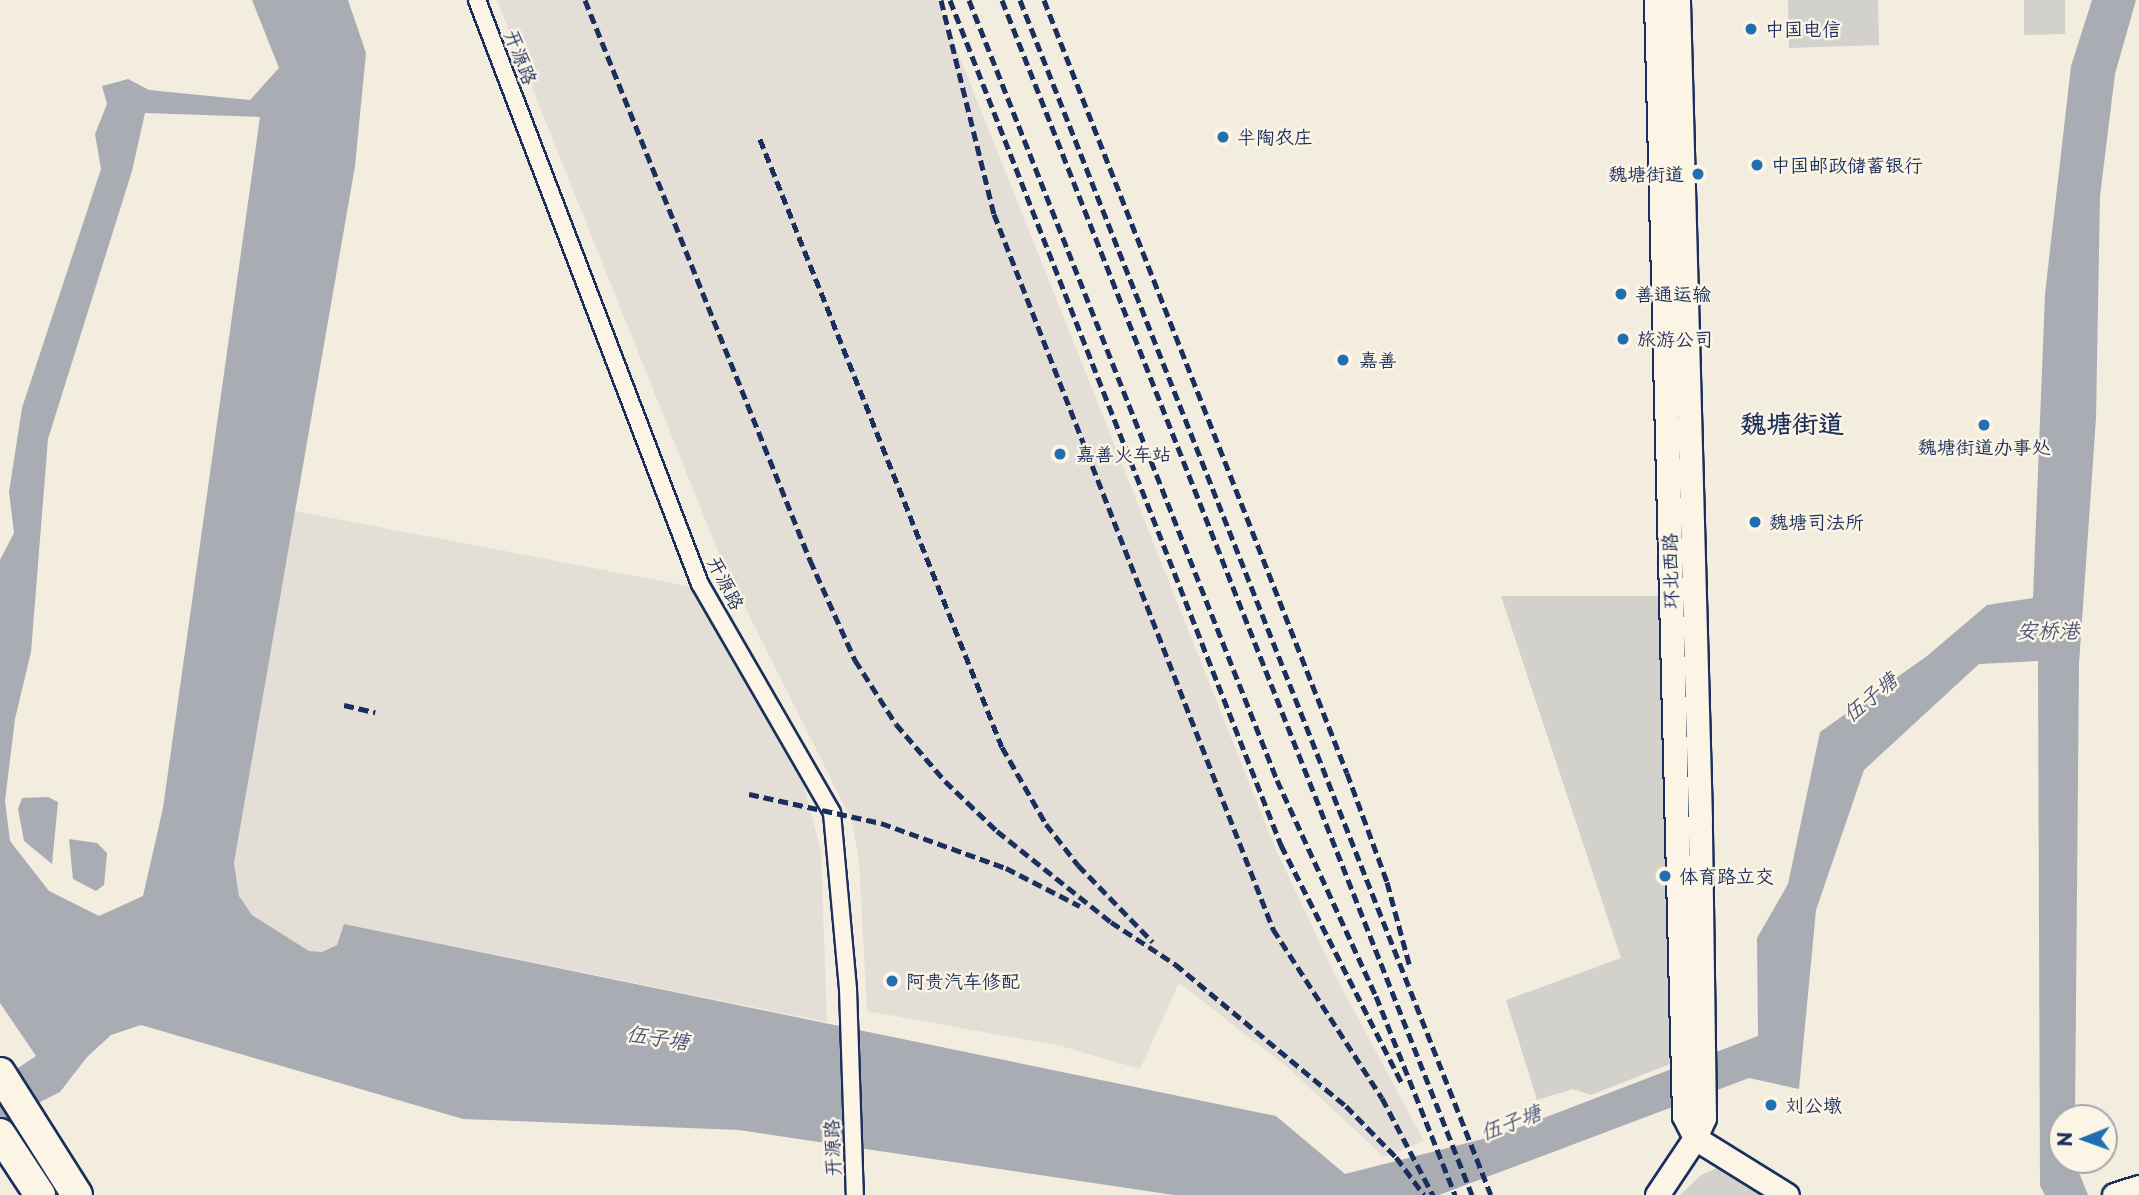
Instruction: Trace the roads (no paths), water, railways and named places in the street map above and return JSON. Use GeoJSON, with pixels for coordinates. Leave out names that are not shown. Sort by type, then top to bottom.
{"type":"FeatureCollection","features":[{"type":"Feature","properties":{"kind":"highway"},"geometry":{"type":"LineString","coordinates":[[0,1073],[78,1195]]}},
{"type":"Feature","properties":{"kind":"highway"},"geometry":{"type":"LineString","coordinates":[[3,1138],[40,1195]]}},
{"type":"Feature","properties":{"kind":"street","name":"开源路"},"geometry":{"type":"LineString","coordinates":[[477,0],[700,584],[832,813],[848,989],[855,1195]]}},
{"type":"Feature","properties":{"kind":"street","name":"环北西路"},"geometry":{"type":"LineString","coordinates":[[1656,0],[1694,1124]]}},
{"type":"Feature","properties":{"kind":"street","name":"环北西路"},"geometry":{"type":"LineString","coordinates":[[1678,0],[1692,1042]]}},
{"type":"Feature","properties":{"kind":"street"},"geometry":{"type":"LineString","coordinates":[[1657,1195],[1694,1124],[1787,1195]]}},
{"type":"Feature","properties":{"kind":"water"},"geometry":{"type":"Polygon","coordinates":[[[252,0],[348,0],[366,53],[355,166],[234,863],[239,896],[252,915],[309,951],[322,952],[337,945],[344,924],[1276,1116],[1345,1174],[1499,1135],[1758,1036],[1757,938],[1788,884],[1820,732],[1927,656],[1987,605],[2033,598],[2045,294],[2071,66],[2092,0],[2136,0],[2115,74],[2100,196],[2096,418],[2079,664],[2075,1104],[2048,1104],[2048,1174],[2080,1174],[2088,1195],[2045,1195],[2040,1186],[2038,661],[1979,664],[1864,770],[1816,910],[1799,1089],[1749,1078],[1439,1195],[1174,1195],[739,1130],[463,1119],[141,1025],[111,1035],[87,1057],[60,1092],[0,1122],[0,1080],[36,1056],[0,1003],[0,560],[14,533],[9,492],[22,408],[101,169],[95,134],[107,104],[102,86],[128,79],[149,90],[250,100],[279,68],[252,0]],[[145,113],[132,171],[48,439],[31,652],[15,719],[5,801],[10,841],[49,891],[99,916],[143,896],[163,808],[260,117],[145,113]]]}},
{"type":"Feature","properties":{"kind":"water"},"geometry":{"type":"Polygon","coordinates":[[[48,797],[58,802],[52,864],[24,841],[18,809],[22,798],[48,797]]]}},
{"type":"Feature","properties":{"kind":"water"},"geometry":{"type":"Polygon","coordinates":[[[69,839],[97,843],[107,853],[104,885],[96,891],[73,879],[69,839]]]}},
{"type":"Feature","properties":{"kind":"railway"},"geometry":{"type":"LineString","coordinates":[[585,0],[810,560],[855,660],[896,724],[945,781],[997,831],[1111,922],[1175,964],[1346,1106],[1396,1157],[1424,1195]]}},
{"type":"Feature","properties":{"kind":"railway"},"geometry":{"type":"LineString","coordinates":[[941,0],[994,214],[1273,929],[1382,1098],[1433,1195]]}},
{"type":"Feature","properties":{"kind":"railway"},"geometry":{"type":"LineString","coordinates":[[950,0],[1281,845],[1401,1082]]}},
{"type":"Feature","properties":{"kind":"railway"},"geometry":{"type":"LineString","coordinates":[[969,0],[1277,780],[1376,996],[1455,1195]]}},
{"type":"Feature","properties":{"kind":"railway"},"geometry":{"type":"LineString","coordinates":[[1002,0],[1472,1195]]}},
{"type":"Feature","properties":{"kind":"railway"},"geometry":{"type":"LineString","coordinates":[[1020,0],[1491,1195]]}},
{"type":"Feature","properties":{"kind":"railway"},"geometry":{"type":"LineString","coordinates":[[1044,0],[1347,773],[1387,882],[1410,967]]}},
{"type":"Feature","properties":{"kind":"railway"},"geometry":{"type":"LineString","coordinates":[[760,139],[1002,747],[1046,824],[1078,865],[1153,942]]}},
{"type":"Feature","properties":{"kind":"railway"},"geometry":{"type":"LineString","coordinates":[[344,705],[375,712]]}},
{"type":"Feature","properties":{"kind":"railway"},"geometry":{"type":"LineString","coordinates":[[749,794],[881,823],[1006,868],[1080,906]]}},
{"type":"Feature","properties":{"kind":"place","name":"中国电信"},"geometry":{"type":"Point","coordinates":[1751,29]}},
{"type":"Feature","properties":{"kind":"place","name":"半陶农庄"},"geometry":{"type":"Point","coordinates":[1223,137]}},
{"type":"Feature","properties":{"kind":"place","name":"中国邮政储蓄银行"},"geometry":{"type":"Point","coordinates":[1757,165]}},
{"type":"Feature","properties":{"kind":"place","name":"魏塘街道"},"geometry":{"type":"Point","coordinates":[1698,174]}},
{"type":"Feature","properties":{"kind":"place","name":"善通运输"},"geometry":{"type":"Point","coordinates":[1621,294]}},
{"type":"Feature","properties":{"kind":"place","name":"旅游公司"},"geometry":{"type":"Point","coordinates":[1623,339]}},
{"type":"Feature","properties":{"kind":"place","name":"嘉善"},"geometry":{"type":"Point","coordinates":[1343,360]}},
{"type":"Feature","properties":{"kind":"place","name":"魏塘街道办事处"},"geometry":{"type":"Point","coordinates":[1984,425]}},
{"type":"Feature","properties":{"kind":"place","name":"嘉善火车站"},"geometry":{"type":"Point","coordinates":[1060,454]}},
{"type":"Feature","properties":{"kind":"place","name":"魏塘司法所"},"geometry":{"type":"Point","coordinates":[1755,522]}},
{"type":"Feature","properties":{"kind":"place","name":"体育路立交"},"geometry":{"type":"Point","coordinates":[1665,876]}},
{"type":"Feature","properties":{"kind":"place","name":"阿贵汽车修配"},"geometry":{"type":"Point","coordinates":[892,981]}},
{"type":"Feature","properties":{"kind":"place","name":"刘公墩"},"geometry":{"type":"Point","coordinates":[1771,1105]}},
{"type":"Feature","properties":{"kind":"district","name":"魏塘街道"},"geometry":{"type":"Point","coordinates":[1792,423]}},
{"type":"Feature","properties":{"kind":"water label","name":"安桥港"},"geometry":{"type":"Point","coordinates":[2048,629]}},
{"type":"Feature","properties":{"kind":"water label","name":"伍子塘"},"geometry":{"type":"Point","coordinates":[1869,696]}},
{"type":"Feature","properties":{"kind":"water label","name":"伍子塘"},"geometry":{"type":"Point","coordinates":[658,1036]}},
{"type":"Feature","properties":{"kind":"water label","name":"伍子塘"},"geometry":{"type":"Point","coordinates":[1510,1121]}}]}
